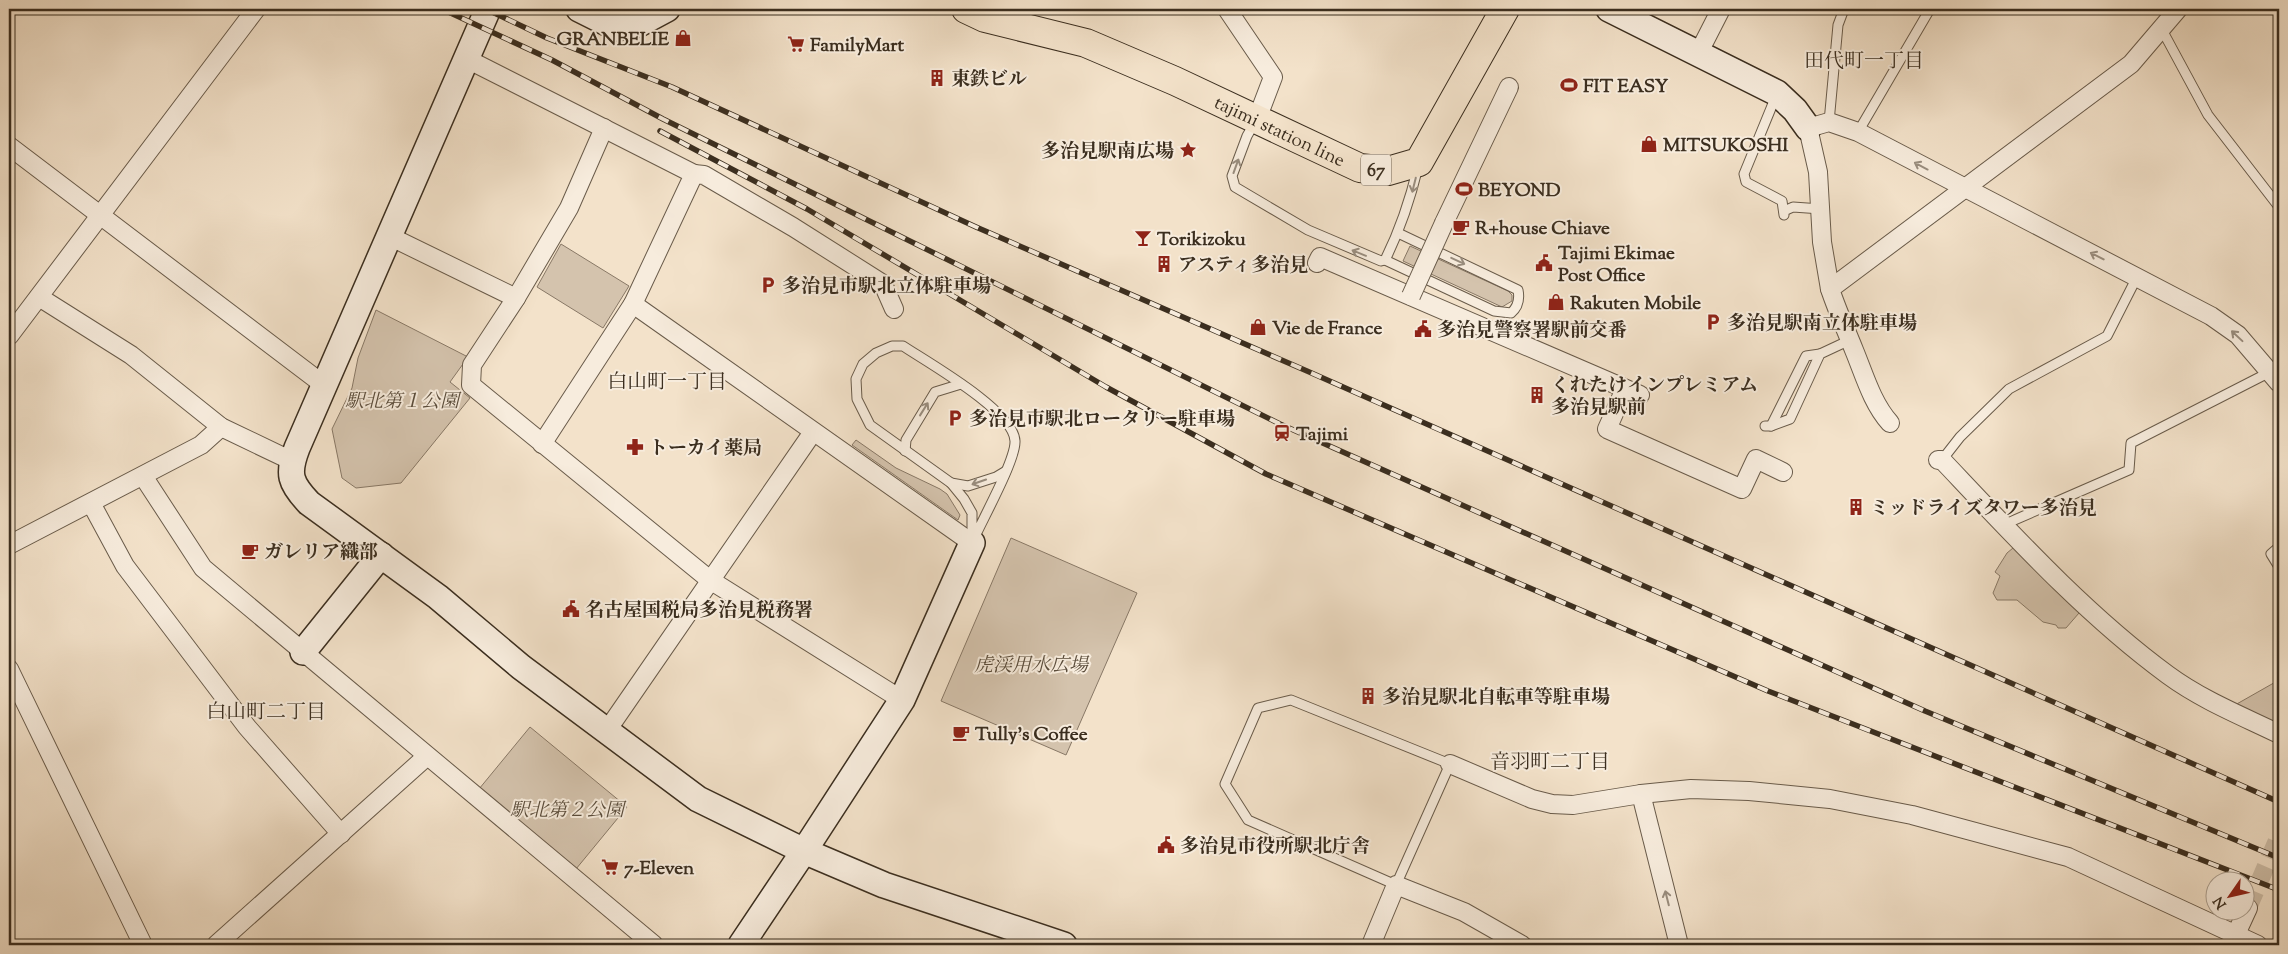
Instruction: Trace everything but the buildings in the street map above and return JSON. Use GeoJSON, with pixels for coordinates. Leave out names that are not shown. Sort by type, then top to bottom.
{"type":"FeatureCollection","features":[{"type":"Feature","properties":{"kind":"main road","name":"67"},"geometry":{"type":"LineString","coordinates":[[966,9],[986,18],[1086,43],[1257,118]]}},
{"type":"Feature","properties":{"kind":"main road"},"geometry":{"type":"LineString","coordinates":[[1419,162],[1505,9]]}},
{"type":"Feature","properties":{"kind":"main road","name":"tajimi station line"},"geometry":{"type":"LineString","coordinates":[[1257,118],[1360,168],[1388,171],[1419,162]]}},
{"type":"Feature","properties":{"kind":"street"},"geometry":{"type":"LineString","coordinates":[[9,336],[256,9]]}},
{"type":"Feature","properties":{"kind":"street"},"geometry":{"type":"LineString","coordinates":[[488,9],[292,461],[291,477],[296,489],[309,503],[438,597],[521,667],[698,799],[804,851],[884,885],[1064,945]]}},
{"type":"Feature","properties":{"kind":"street"},"geometry":{"type":"LineString","coordinates":[[579,9],[617,28],[639,24],[667,9]]}},
{"type":"Feature","properties":{"kind":"street"},"geometry":{"type":"LineString","coordinates":[[1227,9],[1273,78],[1257,118]]}},
{"type":"Feature","properties":{"kind":"street"},"geometry":{"type":"LineString","coordinates":[[1609,9],[1777,93],[1796,110],[1819,125],[1858,132],[2211,316],[2238,335],[2276,374]]}},
{"type":"Feature","properties":{"kind":"street"},"geometry":{"type":"LineString","coordinates":[[1698,54],[1721,9]]}},
{"type":"Feature","properties":{"kind":"street"},"geometry":{"type":"LineString","coordinates":[[1830,289],[2131,64],[2178,9]]}},
{"type":"Feature","properties":{"kind":"street"},"geometry":{"type":"LineString","coordinates":[[467,59],[694,174],[704,175],[793,227],[883,284],[894,309]]}},
{"type":"Feature","properties":{"kind":"street"},"geometry":{"type":"LineString","coordinates":[[1411,296],[1508,87]]}},
{"type":"Feature","properties":{"kind":"street"},"geometry":{"type":"LineString","coordinates":[[1819,125],[1818,172],[1822,242],[1830,289],[1882,414],[1890,422]]}},
{"type":"Feature","properties":{"kind":"street"},"geometry":{"type":"LineString","coordinates":[[604,128],[569,208],[516,298],[472,365],[471,385],[710,580],[902,700]]}},
{"type":"Feature","properties":{"kind":"street"},"geometry":{"type":"LineString","coordinates":[[9,146],[324,385]]}},
{"type":"Feature","properties":{"kind":"street"},"geometry":{"type":"LineString","coordinates":[[542,444],[633,304],[694,174]]}},
{"type":"Feature","properties":{"kind":"street"},"geometry":{"type":"LineString","coordinates":[[389,236],[516,298]]}},
{"type":"Feature","properties":{"kind":"street"},"geometry":{"type":"LineString","coordinates":[[1317,263],[1320,257],[1632,392],[1607,429],[1742,489],[1756,459],[1783,472]]}},
{"type":"Feature","properties":{"kind":"street"},"geometry":{"type":"LineString","coordinates":[[39,297],[131,355],[221,426],[292,461]]}},
{"type":"Feature","properties":{"kind":"street"},"geometry":{"type":"LineString","coordinates":[[633,304],[972,542],[902,700],[741,945]]}},
{"type":"Feature","properties":{"kind":"street"},"geometry":{"type":"LineString","coordinates":[[9,546],[201,445],[221,426]]}},
{"type":"Feature","properties":{"kind":"street"},"geometry":{"type":"LineString","coordinates":[[606,732],[814,432]]}},
{"type":"Feature","properties":{"kind":"street"},"geometry":{"type":"LineString","coordinates":[[1940,460],[2003,525],[2087,606],[2169,676],[2200,696],[2279,734]]}},
{"type":"Feature","properties":{"kind":"street"},"geometry":{"type":"LineString","coordinates":[[143,476],[203,568],[654,945]]}},
{"type":"Feature","properties":{"kind":"street"},"geometry":{"type":"LineString","coordinates":[[91,503],[125,566],[247,727],[341,834]]}},
{"type":"Feature","properties":{"kind":"street"},"geometry":{"type":"LineString","coordinates":[[303,652],[381,554]]}},
{"type":"Feature","properties":{"kind":"street"},"geometry":{"type":"LineString","coordinates":[[9,669],[143,945]]}},
{"type":"Feature","properties":{"kind":"street"},"geometry":{"type":"LineString","coordinates":[[216,945],[426,756]]}},
{"type":"Feature","properties":{"kind":"street"},"geometry":{"type":"LineString","coordinates":[[1450,764],[1532,799],[1552,804],[1573,806],[1641,794],[1691,790],[1749,791],[1830,799],[1912,815],[2068,857],[2233,940],[2258,945]]}},
{"type":"Feature","properties":{"kind":"street"},"geometry":{"type":"LineString","coordinates":[[1641,794],[1679,945]]}},
{"type":"Feature","properties":{"kind":"street"},"geometry":{"type":"LineString","coordinates":[[1371,945],[1396,885],[1464,912],[1522,945]]}},
{"type":"Feature","properties":{"kind":"street"},"geometry":{"type":"LineString","coordinates":[[2233,940],[2241,922]]}},
{"type":"Feature","properties":{"kind":"lane"},"geometry":{"type":"LineString","coordinates":[[1819,125],[1838,25],[1844,9]]}},
{"type":"Feature","properties":{"kind":"lane"},"geometry":{"type":"LineString","coordinates":[[1858,132],[1930,9]]}},
{"type":"Feature","properties":{"kind":"lane"},"geometry":{"type":"LineString","coordinates":[[2162,28],[2208,116],[2279,207]]}},
{"type":"Feature","properties":{"kind":"lane"},"geometry":{"type":"LineString","coordinates":[[1777,93],[1744,174],[1746,182],[1782,201],[1784,213],[1792,207],[1820,209]]}},
{"type":"Feature","properties":{"kind":"lane"},"geometry":{"type":"LineString","coordinates":[[1257,118],[1247,136],[1232,176],[1235,187],[1317,234],[1381,261],[1385,260],[1494,311],[1511,313],[1516,309],[1520,298],[1518,290],[1398,233]]}},
{"type":"Feature","properties":{"kind":"lane"},"geometry":{"type":"LineString","coordinates":[[1385,260],[1408,208],[1419,162]]}},
{"type":"Feature","properties":{"kind":"lane"},"geometry":{"type":"LineString","coordinates":[[1940,460],[1960,437],[2009,389],[2107,336],[2136,277]]}},
{"type":"Feature","properties":{"kind":"lane"},"geometry":{"type":"LineString","coordinates":[[1768,426],[1790,419],[1820,354],[1850,340]]}},
{"type":"Feature","properties":{"kind":"lane"},"geometry":{"type":"LineString","coordinates":[[892,346],[903,346],[961,384],[1002,415],[1012,430],[1015,440],[1006,471],[972,542],[972,513],[951,483],[870,425],[857,399],[856,379],[863,364],[876,353],[892,346]]}},
{"type":"Feature","properties":{"kind":"lane"},"geometry":{"type":"LineString","coordinates":[[2003,525],[2129,470],[2131,443],[2276,374]]}},
{"type":"Feature","properties":{"kind":"lane"},"geometry":{"type":"LineString","coordinates":[[905,451],[906,440],[935,392],[961,384]]}},
{"type":"Feature","properties":{"kind":"lane"},"geometry":{"type":"LineString","coordinates":[[951,483],[968,486],[996,477],[1006,471]]}},
{"type":"Feature","properties":{"kind":"lane"},"geometry":{"type":"LineString","coordinates":[[2279,547],[2271,554],[2279,567]]}},
{"type":"Feature","properties":{"kind":"lane"},"geometry":{"type":"LineString","coordinates":[[1292,700],[1450,764],[1396,885],[1248,820],[1225,784],[1258,708],[1292,700]]}},
{"type":"Feature","properties":{"kind":"green space"},"geometry":{"type":"Polygon","coordinates":[[[561,244],[629,286],[603,328],[537,287],[561,244]]]}},
{"type":"Feature","properties":{"kind":"green space"},"geometry":{"type":"Polygon","coordinates":[[[1410,246],[1508,291],[1512,295],[1512,301],[1502,307],[1403,261],[1410,246]]]}},
{"type":"Feature","properties":{"kind":"green space","name":"駅北第１公園"},"geometry":{"type":"Polygon","coordinates":[[[376,310],[468,357],[450,382],[470,398],[401,483],[356,488],[342,478],[332,429],[352,388],[358,358],[376,310]]]}},
{"type":"Feature","properties":{"kind":"green space"},"geometry":{"type":"Polygon","coordinates":[[[856,440],[896,468],[947,494],[960,515],[958,520],[852,445],[856,440]]]}},
{"type":"Feature","properties":{"kind":"green space","name":"虎渓用水広場"},"geometry":{"type":"Polygon","coordinates":[[[1011,538],[1137,593],[1066,755],[941,701],[1011,538]]]}},
{"type":"Feature","properties":{"kind":"green space"},"geometry":{"type":"Polygon","coordinates":[[[2013,548],[2079,613],[2066,628],[2058,628],[2056,625],[2043,622],[2017,600],[1997,600],[1993,593],[2000,576],[1995,572],[2007,553],[2013,548]]]}},
{"type":"Feature","properties":{"kind":"green space"},"geometry":{"type":"Polygon","coordinates":[[[2279,680],[2279,728],[2235,705],[2279,680]]]}},
{"type":"Feature","properties":{"kind":"green space","name":"駅北第２公園"},"geometry":{"type":"Polygon","coordinates":[[[530,727],[627,807],[576,869],[479,789],[530,727]]]}},
{"type":"Feature","properties":{"kind":"tunnel"},"geometry":{"type":"LineString","coordinates":[[2256,889],[2279,836]]}},
{"type":"Feature","properties":{"kind":"railway"},"geometry":{"type":"LineString","coordinates":[[442,9],[552,60],[663,119],[1280,424],[1925,711],[2279,858]]}},
{"type":"Feature","properties":{"kind":"railway"},"geometry":{"type":"LineString","coordinates":[[486,9],[547,38],[672,87],[976,227],[1307,371],[2279,802]]}},
{"type":"Feature","properties":{"kind":"railway"},"geometry":{"type":"LineString","coordinates":[[660,131],[807,209],[1106,387],[1266,474],[1768,691],[2279,890]]}},
{"type":"Feature","properties":{"kind":"place","name":"GRANBELIE"},"geometry":{"type":"Point","coordinates":[683,38]}},
{"type":"Feature","properties":{"kind":"place","name":"FamilyMart"},"geometry":{"type":"Point","coordinates":[796,44]}},
{"type":"Feature","properties":{"kind":"place","name":"東鉄ビル"},"geometry":{"type":"Point","coordinates":[937,78]}},
{"type":"Feature","properties":{"kind":"place","name":"FIT EASY"},"geometry":{"type":"Point","coordinates":[1569,85]}},
{"type":"Feature","properties":{"kind":"place","name":"MITSUKOSHI"},"geometry":{"type":"Point","coordinates":[1649,144]}},
{"type":"Feature","properties":{"kind":"place","name":"多治見駅南広場"},"geometry":{"type":"Point","coordinates":[1188,150]}},
{"type":"Feature","properties":{"kind":"place","name":"BEYOND"},"geometry":{"type":"Point","coordinates":[1464,189]}},
{"type":"Feature","properties":{"kind":"place","name":"R+house Chiave"},"geometry":{"type":"Point","coordinates":[1461,227]}},
{"type":"Feature","properties":{"kind":"place","name":"Torikizoku"},"geometry":{"type":"Point","coordinates":[1143,238]}},
{"type":"Feature","properties":{"kind":"place","name":"Tajimi Ekimae Post Office"},"geometry":{"type":"Point","coordinates":[1544,263]}},
{"type":"Feature","properties":{"kind":"place","name":"アスティ多治見"},"geometry":{"type":"Point","coordinates":[1164,264]}},
{"type":"Feature","properties":{"kind":"place","name":"多治見市駅北立体駐車場"},"geometry":{"type":"Point","coordinates":[768,285]}},
{"type":"Feature","properties":{"kind":"place","name":"Rakuten Mobile"},"geometry":{"type":"Point","coordinates":[1556,302]}},
{"type":"Feature","properties":{"kind":"place","name":"多治見駅南立体駐車場"},"geometry":{"type":"Point","coordinates":[1713,322]}},
{"type":"Feature","properties":{"kind":"place","name":"Vie de France"},"geometry":{"type":"Point","coordinates":[1258,327]}},
{"type":"Feature","properties":{"kind":"place","name":"多治見警察署駅前交番"},"geometry":{"type":"Point","coordinates":[1423,329]}},
{"type":"Feature","properties":{"kind":"place","name":"くれたけインプレミアム 多治見駅前"},"geometry":{"type":"Point","coordinates":[1537,395]}},
{"type":"Feature","properties":{"kind":"place","name":"多治見市駅北ロータリー駐車場"},"geometry":{"type":"Point","coordinates":[955,418]}},
{"type":"Feature","properties":{"kind":"place","name":"Tajimi"},"geometry":{"type":"Point","coordinates":[1282,433]}},
{"type":"Feature","properties":{"kind":"place","name":"トーカイ薬局"},"geometry":{"type":"Point","coordinates":[635,447]}},
{"type":"Feature","properties":{"kind":"place","name":"ミッドライズタワー多治見"},"geometry":{"type":"Point","coordinates":[1856,507]}},
{"type":"Feature","properties":{"kind":"place","name":"ガレリア織部"},"geometry":{"type":"Point","coordinates":[250,551]}},
{"type":"Feature","properties":{"kind":"place","name":"名古屋国税局多治見税務署"},"geometry":{"type":"Point","coordinates":[571,609]}},
{"type":"Feature","properties":{"kind":"place","name":"多治見駅北自転車等駐車場"},"geometry":{"type":"Point","coordinates":[1368,696]}},
{"type":"Feature","properties":{"kind":"place","name":"Tully's Coffee"},"geometry":{"type":"Point","coordinates":[961,733]}},
{"type":"Feature","properties":{"kind":"place","name":"多治見市役所駅北庁舎"},"geometry":{"type":"Point","coordinates":[1166,845]}},
{"type":"Feature","properties":{"kind":"place","name":"7-Eleven"},"geometry":{"type":"Point","coordinates":[610,867]}},
{"type":"Feature","properties":{"kind":"district","name":"田代町一丁目"},"geometry":{"type":"Point","coordinates":[1864,60]}},
{"type":"Feature","properties":{"kind":"district","name":"白山町一丁目"},"geometry":{"type":"Point","coordinates":[667,381]}},
{"type":"Feature","properties":{"kind":"district","name":"白山町二丁目"},"geometry":{"type":"Point","coordinates":[266,711]}},
{"type":"Feature","properties":{"kind":"district","name":"音羽町二丁目"},"geometry":{"type":"Point","coordinates":[1550,761]}}]}
